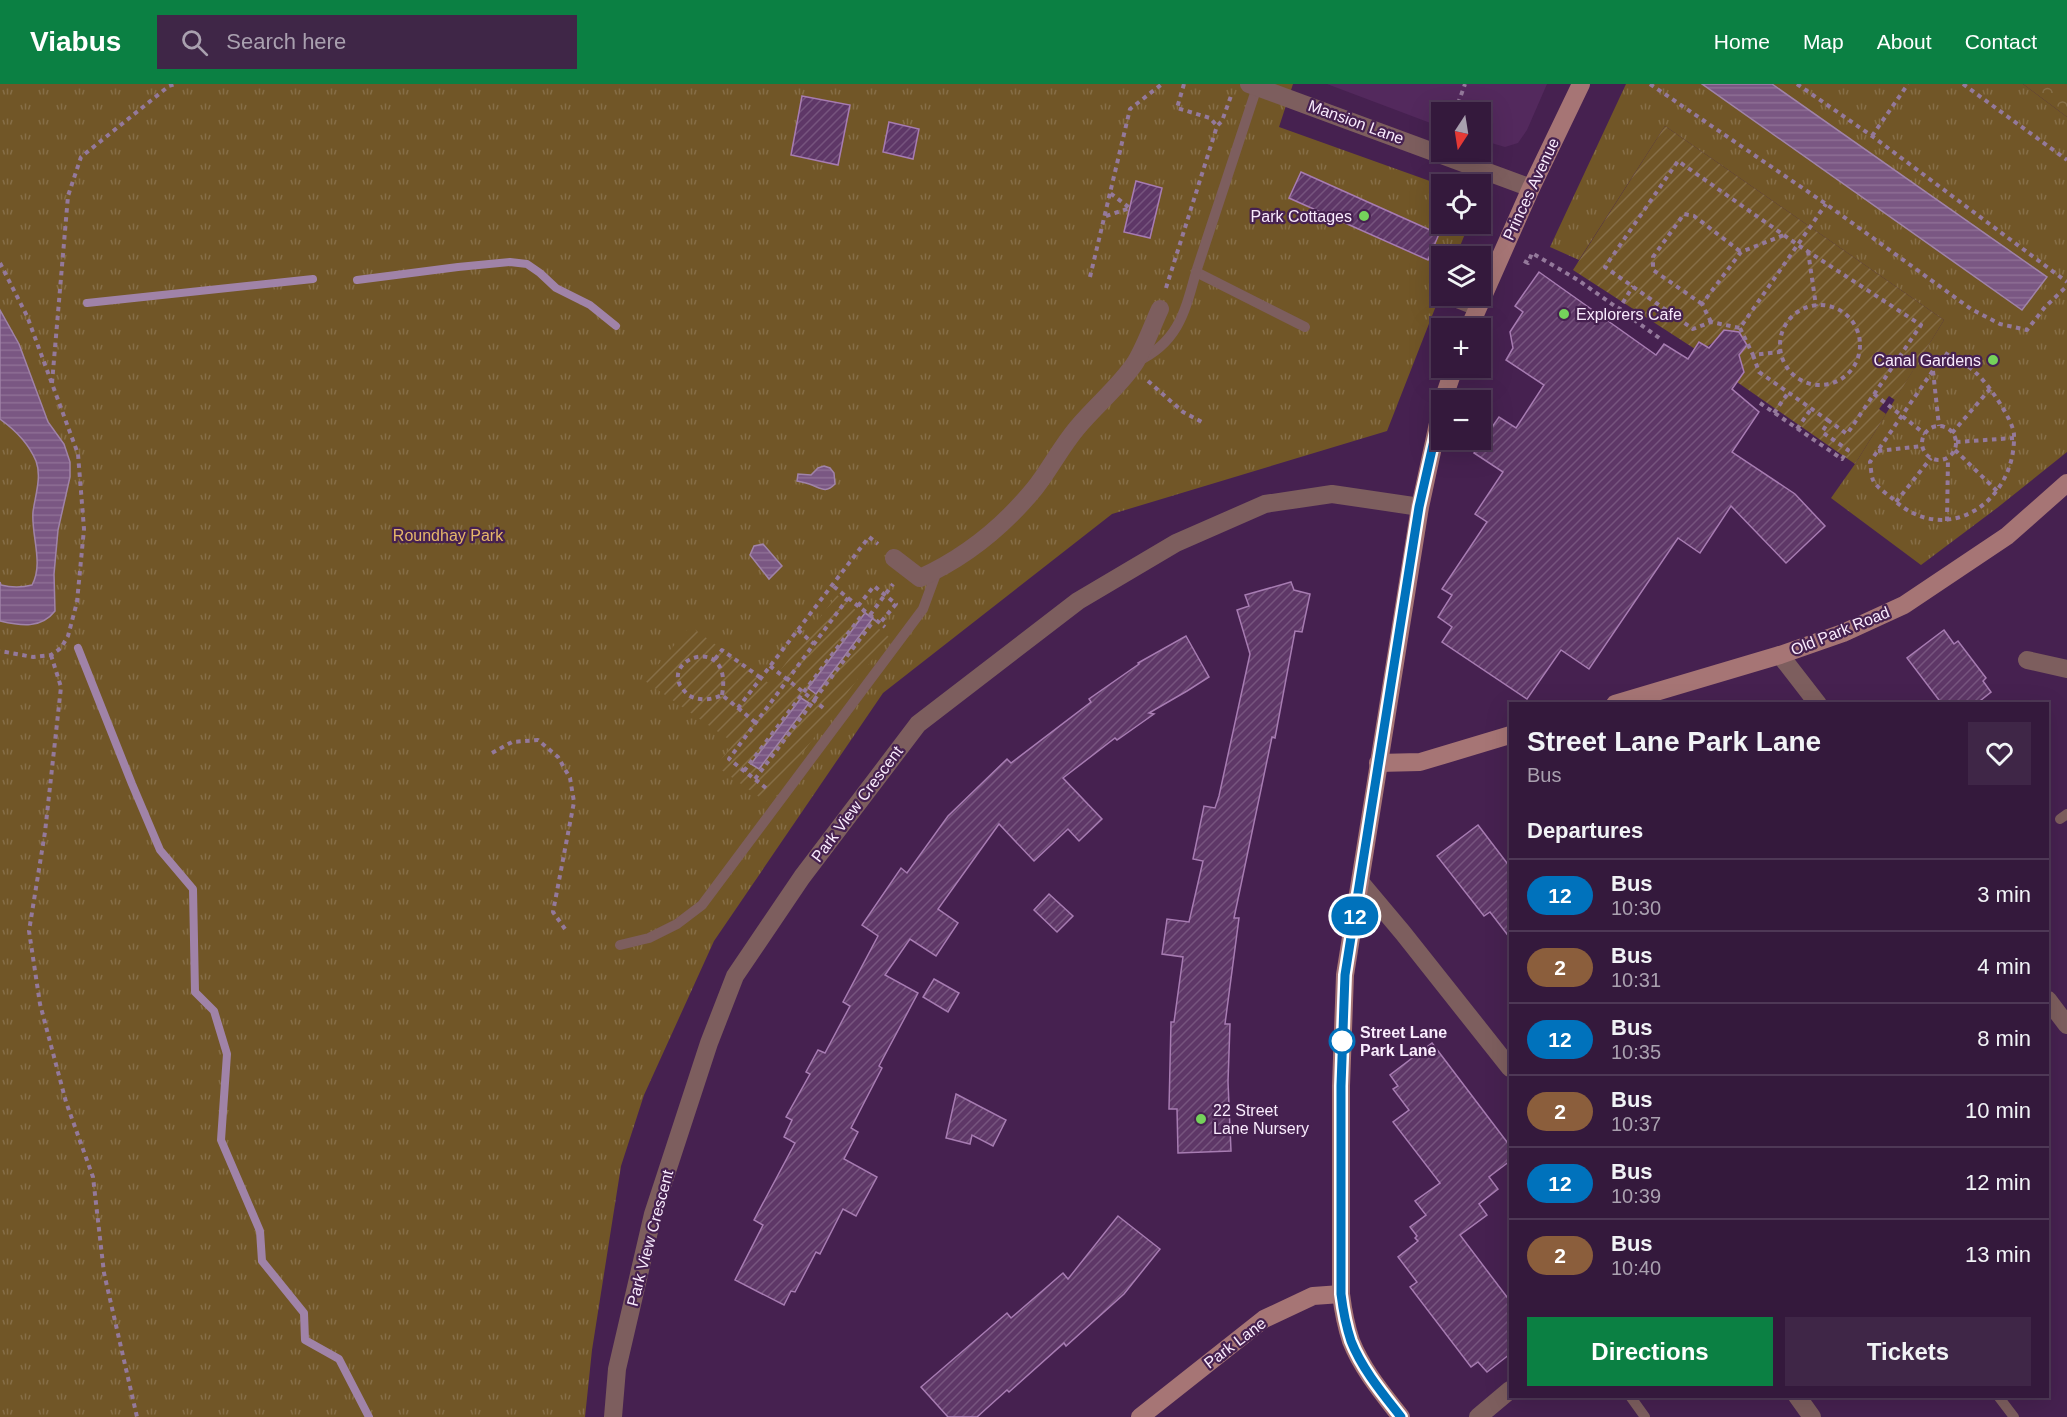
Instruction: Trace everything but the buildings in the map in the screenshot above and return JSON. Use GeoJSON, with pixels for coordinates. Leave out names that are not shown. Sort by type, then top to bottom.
{"type":"FeatureCollection","features":[{"type":"Feature","properties":{"kind":"street","name":"Princes Avenue"},"geometry":{"type":"LineString","coordinates":[[1473,318],[1531,188],[1581,84]]}},
{"type":"Feature","properties":{"kind":"street","name":"Mansion Lane"},"geometry":{"type":"LineString","coordinates":[[1263,86],[1531,188]]}},
{"type":"Feature","properties":{"kind":"street"},"geometry":{"type":"LineString","coordinates":[[1472,306],[1477,308]]}},
{"type":"Feature","properties":{"kind":"street"},"geometry":{"type":"LineString","coordinates":[[900,562],[920,578],[938,571],[969,550],[1013,512],[1035,487],[1078,426],[1105,399],[1135,363],[1160,309]]}},
{"type":"Feature","properties":{"kind":"street"},"geometry":{"type":"LineString","coordinates":[[1401,1417],[1375,1383],[1352,1342],[1345,1317],[1341,1294],[1341,1086],[1345,975],[1419,507],[1432,450]]}},
{"type":"Feature","properties":{"kind":"street","name":"Old Park Road"},"geometry":{"type":"LineString","coordinates":[[1622,702],[1843,633],[1904,605],[2007,536],[2067,483]]}},
{"type":"Feature","properties":{"kind":"street","name":"Park View Crescent"},"geometry":{"type":"LineString","coordinates":[[613,1417],[618,1369],[653,1214],[709,1043],[735,976],[802,877],[918,724],[1078,601],[1186,538],[1265,504],[1332,494],[1419,507]]}},
{"type":"Feature","properties":{"kind":"street"},"geometry":{"type":"LineString","coordinates":[[1780,654],[1816,702]]}},
{"type":"Feature","properties":{"kind":"street"},"geometry":{"type":"LineString","coordinates":[[2027,660],[2067,669]]}},
{"type":"Feature","properties":{"kind":"street"},"geometry":{"type":"LineString","coordinates":[[1378,763],[1420,762],[1509,735]]}},
{"type":"Feature","properties":{"kind":"street"},"geometry":{"type":"LineString","coordinates":[[1361,884],[1509,1067]]}},
{"type":"Feature","properties":{"kind":"street"},"geometry":{"type":"LineString","coordinates":[[2049,1001],[2067,1025]]}},
{"type":"Feature","properties":{"kind":"street","name":"Park Lane"},"geometry":{"type":"LineString","coordinates":[[1140,1417],[1264,1319],[1313,1296],[1341,1294]]}},
{"type":"Feature","properties":{"kind":"street"},"geometry":{"type":"LineString","coordinates":[[1478,1417],[1509,1391]]}},
{"type":"Feature","properties":{"kind":"street"},"geometry":{"type":"LineString","coordinates":[[1798,1398],[1812,1417]]}},
{"type":"Feature","properties":{"kind":"lane"},"geometry":{"type":"LineString","coordinates":[[1135,363],[1164,345],[1183,317],[1196,272],[1263,86]]}},
{"type":"Feature","properties":{"kind":"lane"},"geometry":{"type":"LineString","coordinates":[[1196,272],[1305,327]]}},
{"type":"Feature","properties":{"kind":"lane"},"geometry":{"type":"LineString","coordinates":[[620,945],[650,938],[677,924],[702,905],[923,609],[938,571]]}},
{"type":"Feature","properties":{"kind":"lane"},"geometry":{"type":"LineString","coordinates":[[1631,1398],[1645,1417]]}},
{"type":"Feature","properties":{"kind":"lane"},"geometry":{"type":"LineString","coordinates":[[2000,1398],[2014,1417]]}},
{"type":"Feature","properties":{"kind":"path"},"geometry":{"type":"LineString","coordinates":[[52,386],[68,196],[81,157],[167,85],[175,84]]}},
{"type":"Feature","properties":{"kind":"path"},"geometry":{"type":"LineString","coordinates":[[1090,277],[1130,109],[1162,84]]}},
{"type":"Feature","properties":{"kind":"path"},"geometry":{"type":"LineString","coordinates":[[1184,84],[1177,108],[1210,118],[1217,126]]}},
{"type":"Feature","properties":{"kind":"path"},"geometry":{"type":"LineString","coordinates":[[1459,102],[1466,84]]}},
{"type":"Feature","properties":{"kind":"path"},"geometry":{"type":"LineString","coordinates":[[1650,84],[1826,204],[1971,309],[2000,324],[2027,330],[2067,284],[1872,136],[1797,84]]}},
{"type":"Feature","properties":{"kind":"path"},"geometry":{"type":"LineString","coordinates":[[1872,136],[1908,84]]}},
{"type":"Feature","properties":{"kind":"path"},"geometry":{"type":"LineString","coordinates":[[1963,84],[2067,160]]}},
{"type":"Feature","properties":{"kind":"path"},"geometry":{"type":"LineString","coordinates":[[1160,309],[1217,126],[1222,121],[1232,93]]}},
{"type":"Feature","properties":{"kind":"path"},"geometry":{"type":"LineString","coordinates":[[1678,161],[1798,245],[1921,325],[1847,434],[1759,372],[1740,328],[1711,322],[1693,329],[1605,267],[1678,161]]}},
{"type":"Feature","properties":{"kind":"path"},"geometry":{"type":"LineString","coordinates":[[1105,216],[1130,208],[1110,193]]}},
{"type":"Feature","properties":{"kind":"path"},"geometry":{"type":"LineString","coordinates":[[1740,328],[1826,204]]}},
{"type":"Feature","properties":{"kind":"path"},"geometry":{"type":"LineString","coordinates":[[1711,322],[1702,303],[1653,270],[1653,257],[1684,214],[1694,216],[1741,252]]}},
{"type":"Feature","properties":{"kind":"path"},"geometry":{"type":"LineString","coordinates":[[1702,303],[1741,252],[1784,235]]}},
{"type":"Feature","properties":{"kind":"path"},"geometry":{"type":"LineString","coordinates":[[1808,251],[1816,306]]}},
{"type":"Feature","properties":{"kind":"path"},"geometry":{"type":"LineString","coordinates":[[1518,258],[1528,262],[1532,253],[1578,280],[1662,340]]}},
{"type":"Feature","properties":{"kind":"path"},"geometry":{"type":"LineString","coordinates":[[0,263],[27,316],[78,454],[84,529],[77,602],[68,636],[60,648],[51,655],[33,657],[0,651]]}},
{"type":"Feature","properties":{"kind":"path"},"geometry":{"type":"LineString","coordinates":[[1618,309],[1633,286]]}},
{"type":"Feature","properties":{"kind":"path"},"geometry":{"type":"LineString","coordinates":[[1826,304],[1839,309],[1851,318],[1858,330],[1861,344],[1859,358],[1852,370],[1841,380],[1820,386],[1806,383],[1794,376],[1785,366],[1780,352],[1780,339],[1785,325],[1794,314],[1806,307],[1816,306],[1826,304]]}},
{"type":"Feature","properties":{"kind":"path"},"geometry":{"type":"LineString","coordinates":[[1753,355],[1780,352]]}},
{"type":"Feature","properties":{"kind":"path"},"geometry":{"type":"LineString","coordinates":[[1945,353],[1977,373],[2001,403],[2014,433],[2009,469],[1997,491],[1977,511],[1947,521],[1917,517],[1896,502],[1873,481],[1870,462],[1933,371],[1945,353]]}},
{"type":"Feature","properties":{"kind":"path"},"geometry":{"type":"LineString","coordinates":[[1135,363],[1150,384],[1183,411],[1202,422]]}},
{"type":"Feature","properties":{"kind":"path"},"geometry":{"type":"LineString","coordinates":[[1933,371],[1939,426]]}},
{"type":"Feature","properties":{"kind":"path"},"geometry":{"type":"LineString","coordinates":[[1952,433],[1990,389]]}},
{"type":"Feature","properties":{"kind":"path"},"geometry":{"type":"LineString","coordinates":[[1774,413],[1788,393]]}},
{"type":"Feature","properties":{"kind":"path"},"geometry":{"type":"LineString","coordinates":[[1874,394],[1925,434]]}},
{"type":"Feature","properties":{"kind":"path"},"geometry":{"type":"LineString","coordinates":[[1760,403],[1842,459],[1848,450],[1822,432],[1829,421]]}},
{"type":"Feature","properties":{"kind":"path"},"geometry":{"type":"LineString","coordinates":[[1797,429],[1811,409]]}},
{"type":"Feature","properties":{"kind":"path"},"geometry":{"type":"LineString","coordinates":[[1939,426],[1948,429],[1956,442],[1955,450],[1948,458],[1936,460],[1931,458],[1922,446],[1925,434],[1933,427],[1939,426]]}},
{"type":"Feature","properties":{"kind":"path"},"geometry":{"type":"LineString","coordinates":[[1956,442],[2014,438]]}},
{"type":"Feature","properties":{"kind":"path"},"geometry":{"type":"LineString","coordinates":[[1878,451],[1922,446]]}},
{"type":"Feature","properties":{"kind":"path"},"geometry":{"type":"LineString","coordinates":[[1955,450],[1997,491]]}},
{"type":"Feature","properties":{"kind":"path"},"geometry":{"type":"LineString","coordinates":[[1896,502],[1931,458]]}},
{"type":"Feature","properties":{"kind":"path"},"geometry":{"type":"LineString","coordinates":[[1947,521],[1948,458]]}},
{"type":"Feature","properties":{"kind":"path"},"geometry":{"type":"LineString","coordinates":[[738,708],[869,537],[900,562],[885,595],[870,615]]}},
{"type":"Feature","properties":{"kind":"path"},"geometry":{"type":"LineString","coordinates":[[771,792],[729,759],[848,598],[832,585]]}},
{"type":"Feature","properties":{"kind":"path"},"geometry":{"type":"LineString","coordinates":[[858,606],[874,586],[896,604],[880,623]]}},
{"type":"Feature","properties":{"kind":"path"},"geometry":{"type":"LineString","coordinates":[[744,771],[865,611]]}},
{"type":"Feature","properties":{"kind":"path"},"geometry":{"type":"LineString","coordinates":[[755,779],[875,619]]}},
{"type":"Feature","properties":{"kind":"path"},"geometry":{"type":"LineString","coordinates":[[798,630],[814,644]]}},
{"type":"Feature","properties":{"kind":"path"},"geometry":{"type":"LineString","coordinates":[[715,659],[722,650],[761,678]]}},
{"type":"Feature","properties":{"kind":"path"},"geometry":{"type":"LineString","coordinates":[[51,655],[61,687],[45,832],[29,931],[40,1004],[66,1102],[93,1176],[104,1273],[137,1417]]}},
{"type":"Feature","properties":{"kind":"path"},"geometry":{"type":"LineString","coordinates":[[699,656],[715,659],[722,673],[724,686],[722,695],[714,699],[703,699],[689,696],[682,689],[678,681],[679,672],[689,659],[699,656]]}},
{"type":"Feature","properties":{"kind":"path"},"geometry":{"type":"LineString","coordinates":[[770,666],[829,713]]}},
{"type":"Feature","properties":{"kind":"path"},"geometry":{"type":"LineString","coordinates":[[722,695],[756,723]]}},
{"type":"Feature","properties":{"kind":"path"},"geometry":{"type":"LineString","coordinates":[[492,753],[512,742],[538,740],[558,757],[570,778],[574,802],[553,912],[565,929]]}},
{"type":"Feature","properties":{"kind":"shaded area"},"geometry":{"type":"Polygon","coordinates":[[[1327,84],[1547,84],[1527,130],[1518,143],[1505,147],[1491,143],[1491,102],[1431,102],[1431,123],[1327,84]]]}},
{"type":"Feature","properties":{"kind":"shaded area"},"geometry":{"type":"Polygon","coordinates":[[[1702,84],[1772,84],[2047,277],[2022,310],[1702,84]]]}},
{"type":"Feature","properties":{"kind":"shaded area"},"geometry":{"type":"Polygon","coordinates":[[[0,310],[19,344],[48,422],[64,444],[70,462],[70,477],[58,530],[54,574],[55,611],[43,621],[30,625],[0,621],[0,582],[5,586],[24,587],[32,585],[35,577],[37,559],[33,512],[38,486],[38,467],[25,443],[0,419],[0,310]]]}},
{"type":"Feature","properties":{"kind":"shaded area"},"geometry":{"type":"Polygon","coordinates":[[[824,466],[830,468],[834,473],[835,484],[829,489],[821,489],[797,481],[798,474],[811,475],[824,466]]]}},
{"type":"Feature","properties":{"kind":"shaded area"},"geometry":{"type":"Polygon","coordinates":[[[763,544],[782,566],[769,579],[750,555],[754,546],[763,544]]]}},
{"type":"Feature","properties":{"kind":"shaded area"},"geometry":{"type":"Polygon","coordinates":[[[865,613],[873,618],[816,694],[808,688],[865,613]]]}},
{"type":"Feature","properties":{"kind":"shaded area"},"geometry":{"type":"Polygon","coordinates":[[[801,698],[809,703],[759,769],[751,764],[801,698]]]}},
{"type":"Feature","properties":{"kind":"green space","name":"Roundhay Park"},"geometry":{"type":"Polygon","coordinates":[[[0,84],[1293,84],[1279,127],[1431,181],[1431,234],[1465,234],[1460,246],[1431,246],[1431,306],[1436,306],[1387,431],[1112,514],[883,693],[714,941],[644,1095],[621,1166],[592,1350],[585,1417],[0,1417],[0,84]]]}},
{"type":"Feature","properties":{"kind":"green space","name":"Canal Gardens"},"geometry":{"type":"Polygon","coordinates":[[[1626,84],[2023,84],[2067,117],[2067,452],[1921,565],[1831,498],[1855,464],[1944,320],[1665,126],[1579,260],[1550,247],[1626,84]]]}},
{"type":"Feature","properties":{"kind":"green space"},"geometry":{"type":"Polygon","coordinates":[[[2023,84],[2067,84],[2067,117],[2023,84]]]}},
{"type":"Feature","properties":{"kind":"green space"},"geometry":{"type":"Polygon","coordinates":[[[1665,126],[1944,320],[1895,400],[1889,396],[1879,409],[1886,414],[1855,464],[1737,382],[1744,372],[1739,355],[1746,345],[1739,332],[1724,330],[1714,342],[1706,347],[1699,342],[1695,349],[1573,270],[1665,126]]]}},
{"type":"Feature","properties":{"kind":"green space"},"geometry":{"type":"Polygon","coordinates":[[[837,595],[889,637],[766,802],[716,766],[734,743],[645,681],[690,626],[770,684],[837,595]]]}},
{"type":"Feature","properties":{"kind":"waterway"},"geometry":{"type":"LineString","coordinates":[[357,280],[510,262],[527,264],[556,288],[590,305],[616,326]]}},
{"type":"Feature","properties":{"kind":"waterway"},"geometry":{"type":"LineString","coordinates":[[87,303],[313,279]]}},
{"type":"Feature","properties":{"kind":"waterway"},"geometry":{"type":"LineString","coordinates":[[78,648],[160,850],[193,889],[195,992],[214,1011],[227,1054],[221,1140],[260,1231],[262,1261],[304,1313],[305,1340],[339,1359],[369,1417]]}},
{"type":"Feature","properties":{"kind":"bus line","name":"12"},"geometry":{"type":"LineString","coordinates":[[1401,1417],[1375,1383],[1352,1342],[1345,1317],[1341,1294],[1341,1086],[1345,975],[1419,507],[1432,450]]}},
{"type":"Feature","properties":{"kind":"place","name":"Park Cottages"},"geometry":{"type":"Point","coordinates":[1364,216]}},
{"type":"Feature","properties":{"kind":"place","name":"Explorers Cafe"},"geometry":{"type":"Point","coordinates":[1564,314]}},
{"type":"Feature","properties":{"kind":"place","name":"Canal Gardens"},"geometry":{"type":"Point","coordinates":[1993,360]}},
{"type":"Feature","properties":{"kind":"place","name":"Street Lane Park Lane"},"geometry":{"type":"Point","coordinates":[1342,1041]}},
{"type":"Feature","properties":{"kind":"place","name":"22 Street Lane Nursery"},"geometry":{"type":"Point","coordinates":[1201,1119]}}]}
